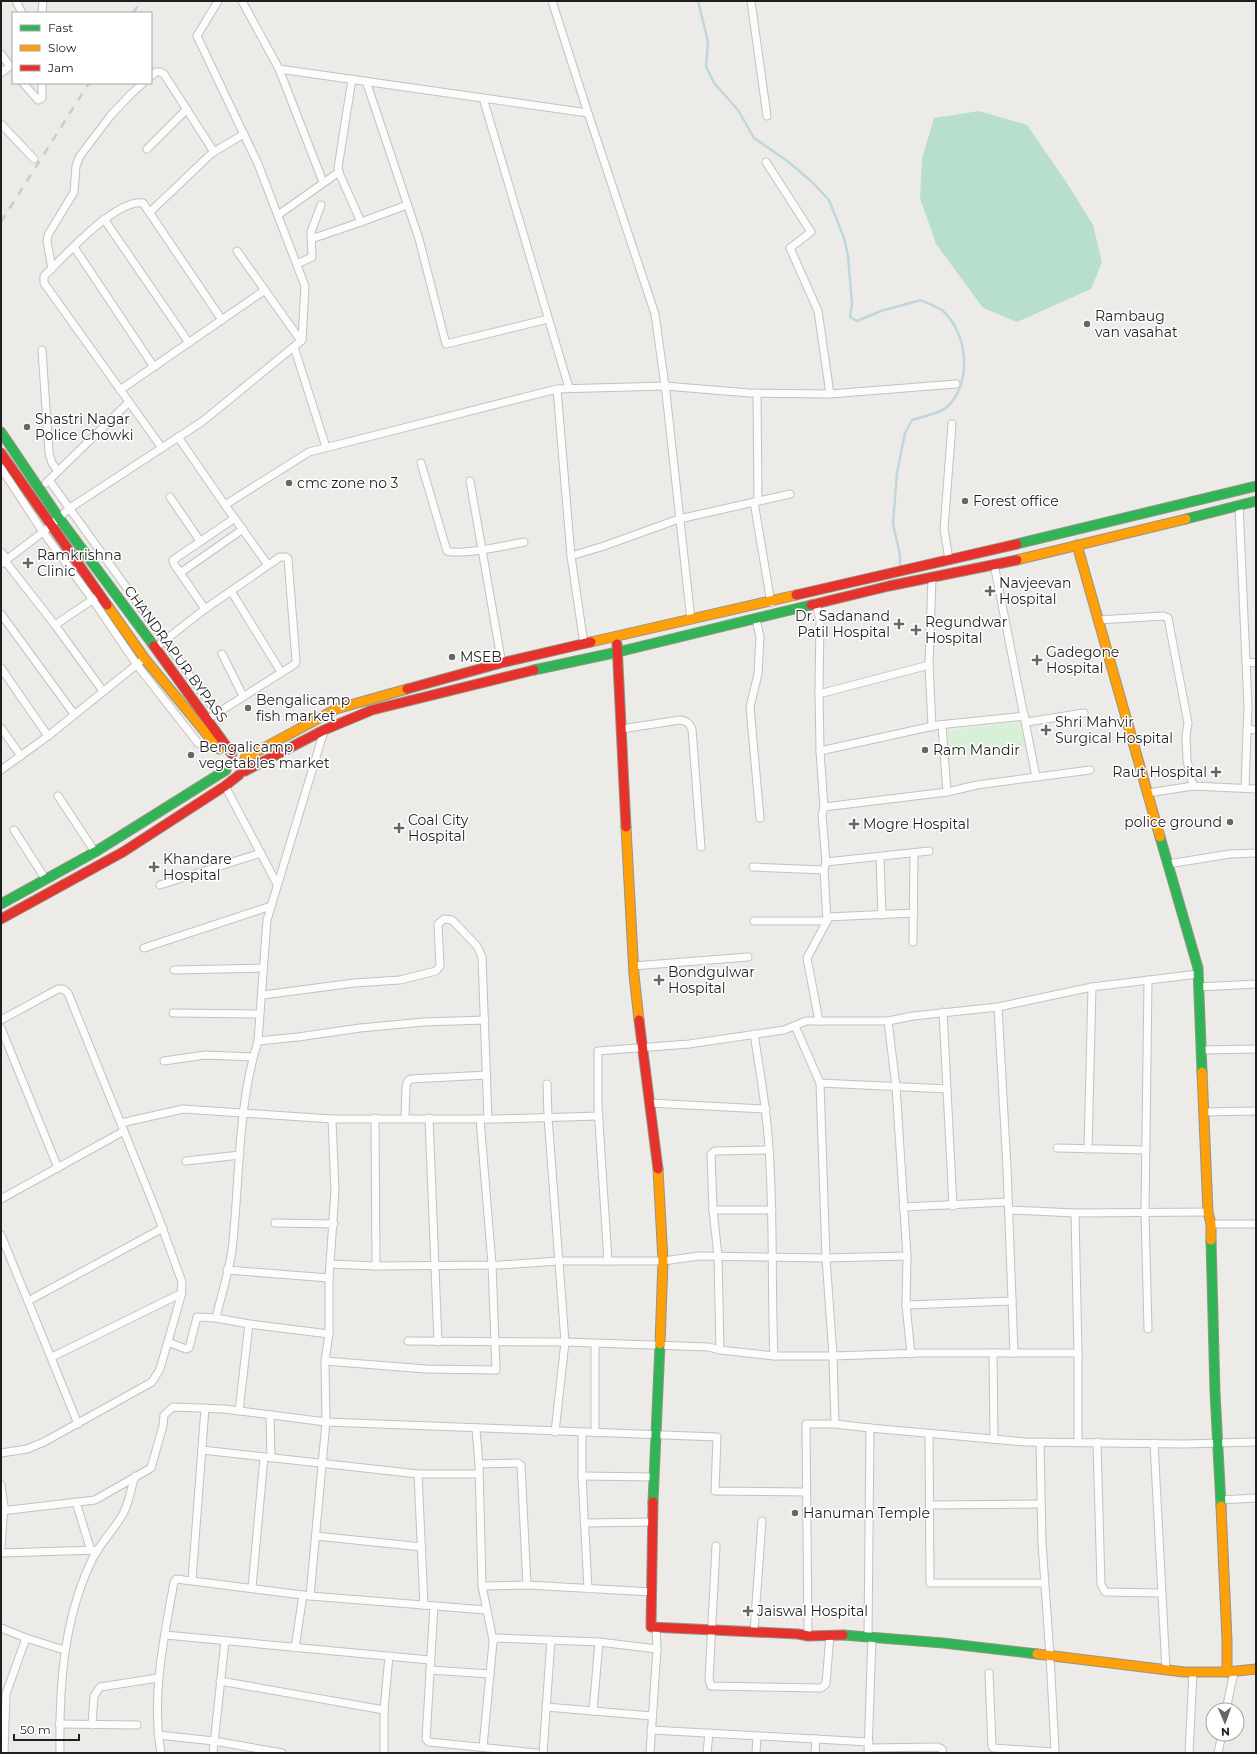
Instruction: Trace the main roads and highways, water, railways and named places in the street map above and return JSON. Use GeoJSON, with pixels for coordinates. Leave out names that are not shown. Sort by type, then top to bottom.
{"type":"FeatureCollection","features":[{"type":"Feature","properties":{"kind":"main road","name":"CHANDRAPUR BYPASS"},"geometry":{"type":"LineString","coordinates":[[1,432],[59,518],[208,719],[230,757]]}},
{"type":"Feature","properties":{"kind":"main road","name":"CHANDRAPUR BYPASS"},"geometry":{"type":"LineString","coordinates":[[1,454],[51,524],[97,597],[145,659],[217,747],[230,757]]}},
{"type":"Feature","properties":{"kind":"main road"},"geometry":{"type":"LineString","coordinates":[[245,758],[336,709],[501,663],[1071,532],[1256,486]]}},
{"type":"Feature","properties":{"kind":"main road"},"geometry":{"type":"LineString","coordinates":[[1,919],[46,892],[123,852],[226,786],[242,773],[324,730],[372,710],[505,676],[618,652],[694,633],[757,623],[773,614],[816,605],[875,589],[932,578],[1077,545],[1256,501]]}},
{"type":"Feature","properties":{"kind":"main road"},"geometry":{"type":"LineString","coordinates":[[1077,545],[1198,968],[1208,1212],[1210,1224],[1220,1500],[1230,1672]]}},
{"type":"Feature","properties":{"kind":"main road"},"geometry":{"type":"LineString","coordinates":[[873,578],[875,589]]}},
{"type":"Feature","properties":{"kind":"main road"},"geometry":{"type":"LineString","coordinates":[[616,637],[618,652],[633,966],[658,1166],[663,1261],[655,1435],[651,1628],[754,1631],[808,1636],[830,1635],[870,1637],[943,1643],[1166,1670],[1194,1672],[1256,1670]]}},
{"type":"Feature","properties":{"kind":"main road"},"geometry":{"type":"LineString","coordinates":[[542,654],[546,667]]}},
{"type":"Feature","properties":{"kind":"main road"},"geometry":{"type":"LineString","coordinates":[[239,754],[245,758],[247,765],[242,773],[231,775],[226,770],[225,762],[230,757],[239,754]]}},
{"type":"Feature","properties":{"kind":"main road"},"geometry":{"type":"LineString","coordinates":[[1,903],[46,880],[95,852],[226,770]]}},
{"type":"Feature","properties":{"kind":"waterway"},"geometry":{"type":"LineString","coordinates":[[698,1],[708,42],[706,66],[714,83],[738,110],[754,138],[786,160],[811,181],[829,200],[844,238],[848,256],[852,303],[850,317],[857,321],[881,311],[921,300],[943,311],[953,323],[959,334],[964,360],[960,386],[955,397],[944,409],[912,420],[905,433],[897,473],[893,524],[900,555],[900,567]]}},
{"type":"Feature","properties":{"kind":"railway"},"geometry":{"type":"LineString","coordinates":[[134,12],[141,1]]}},
{"type":"Feature","properties":{"kind":"railway"},"geometry":{"type":"LineString","coordinates":[[1,222],[88,84]]}},
{"type":"Feature","properties":{"kind":"place","name":"Rambaug van vasahat"},"geometry":{"type":"Point","coordinates":[1087,324]}},
{"type":"Feature","properties":{"kind":"place","name":"Shastri Nagar Police Chowki"},"geometry":{"type":"Point","coordinates":[27,427]}},
{"type":"Feature","properties":{"kind":"place","name":"cmc zone no 3"},"geometry":{"type":"Point","coordinates":[289,483]}},
{"type":"Feature","properties":{"kind":"place","name":"Forest office"},"geometry":{"type":"Point","coordinates":[965,501]}},
{"type":"Feature","properties":{"kind":"place","name":"Ramkrishna Clinic"},"geometry":{"type":"Point","coordinates":[28,563]}},
{"type":"Feature","properties":{"kind":"place","name":"Navjeevan Hospital"},"geometry":{"type":"Point","coordinates":[990,591]}},
{"type":"Feature","properties":{"kind":"place","name":"Dr. Sadanand Patil Hospital"},"geometry":{"type":"Point","coordinates":[899,624]}},
{"type":"Feature","properties":{"kind":"place","name":"Regundwar Hospital"},"geometry":{"type":"Point","coordinates":[916,630]}},
{"type":"Feature","properties":{"kind":"place","name":"MSEB"},"geometry":{"type":"Point","coordinates":[452,657]}},
{"type":"Feature","properties":{"kind":"place","name":"Gadegone Hospital"},"geometry":{"type":"Point","coordinates":[1037,660]}},
{"type":"Feature","properties":{"kind":"place","name":"Bengalicamp fish market"},"geometry":{"type":"Point","coordinates":[248,708]}},
{"type":"Feature","properties":{"kind":"place","name":"Shri Mahvir Surgical Hospital"},"geometry":{"type":"Point","coordinates":[1046,730]}},
{"type":"Feature","properties":{"kind":"place","name":"Ram Mandir"},"geometry":{"type":"Point","coordinates":[925,750]}},
{"type":"Feature","properties":{"kind":"place","name":"Bengalicamp vegetables market"},"geometry":{"type":"Point","coordinates":[191,755]}},
{"type":"Feature","properties":{"kind":"place","name":"Raut Hospital"},"geometry":{"type":"Point","coordinates":[1216,772]}},
{"type":"Feature","properties":{"kind":"place","name":"police ground"},"geometry":{"type":"Point","coordinates":[1230,822]}},
{"type":"Feature","properties":{"kind":"place","name":"Mogre Hospital"},"geometry":{"type":"Point","coordinates":[854,824]}},
{"type":"Feature","properties":{"kind":"place","name":"Coal City Hospital"},"geometry":{"type":"Point","coordinates":[399,828]}},
{"type":"Feature","properties":{"kind":"place","name":"Khandare Hospital"},"geometry":{"type":"Point","coordinates":[154,867]}},
{"type":"Feature","properties":{"kind":"place","name":"Bondgulwar Hospital"},"geometry":{"type":"Point","coordinates":[659,980]}},
{"type":"Feature","properties":{"kind":"place","name":"Hanuman Temple"},"geometry":{"type":"Point","coordinates":[795,1513]}},
{"type":"Feature","properties":{"kind":"place","name":"Jaiswal Hospital"},"geometry":{"type":"Point","coordinates":[748,1611]}}]}
